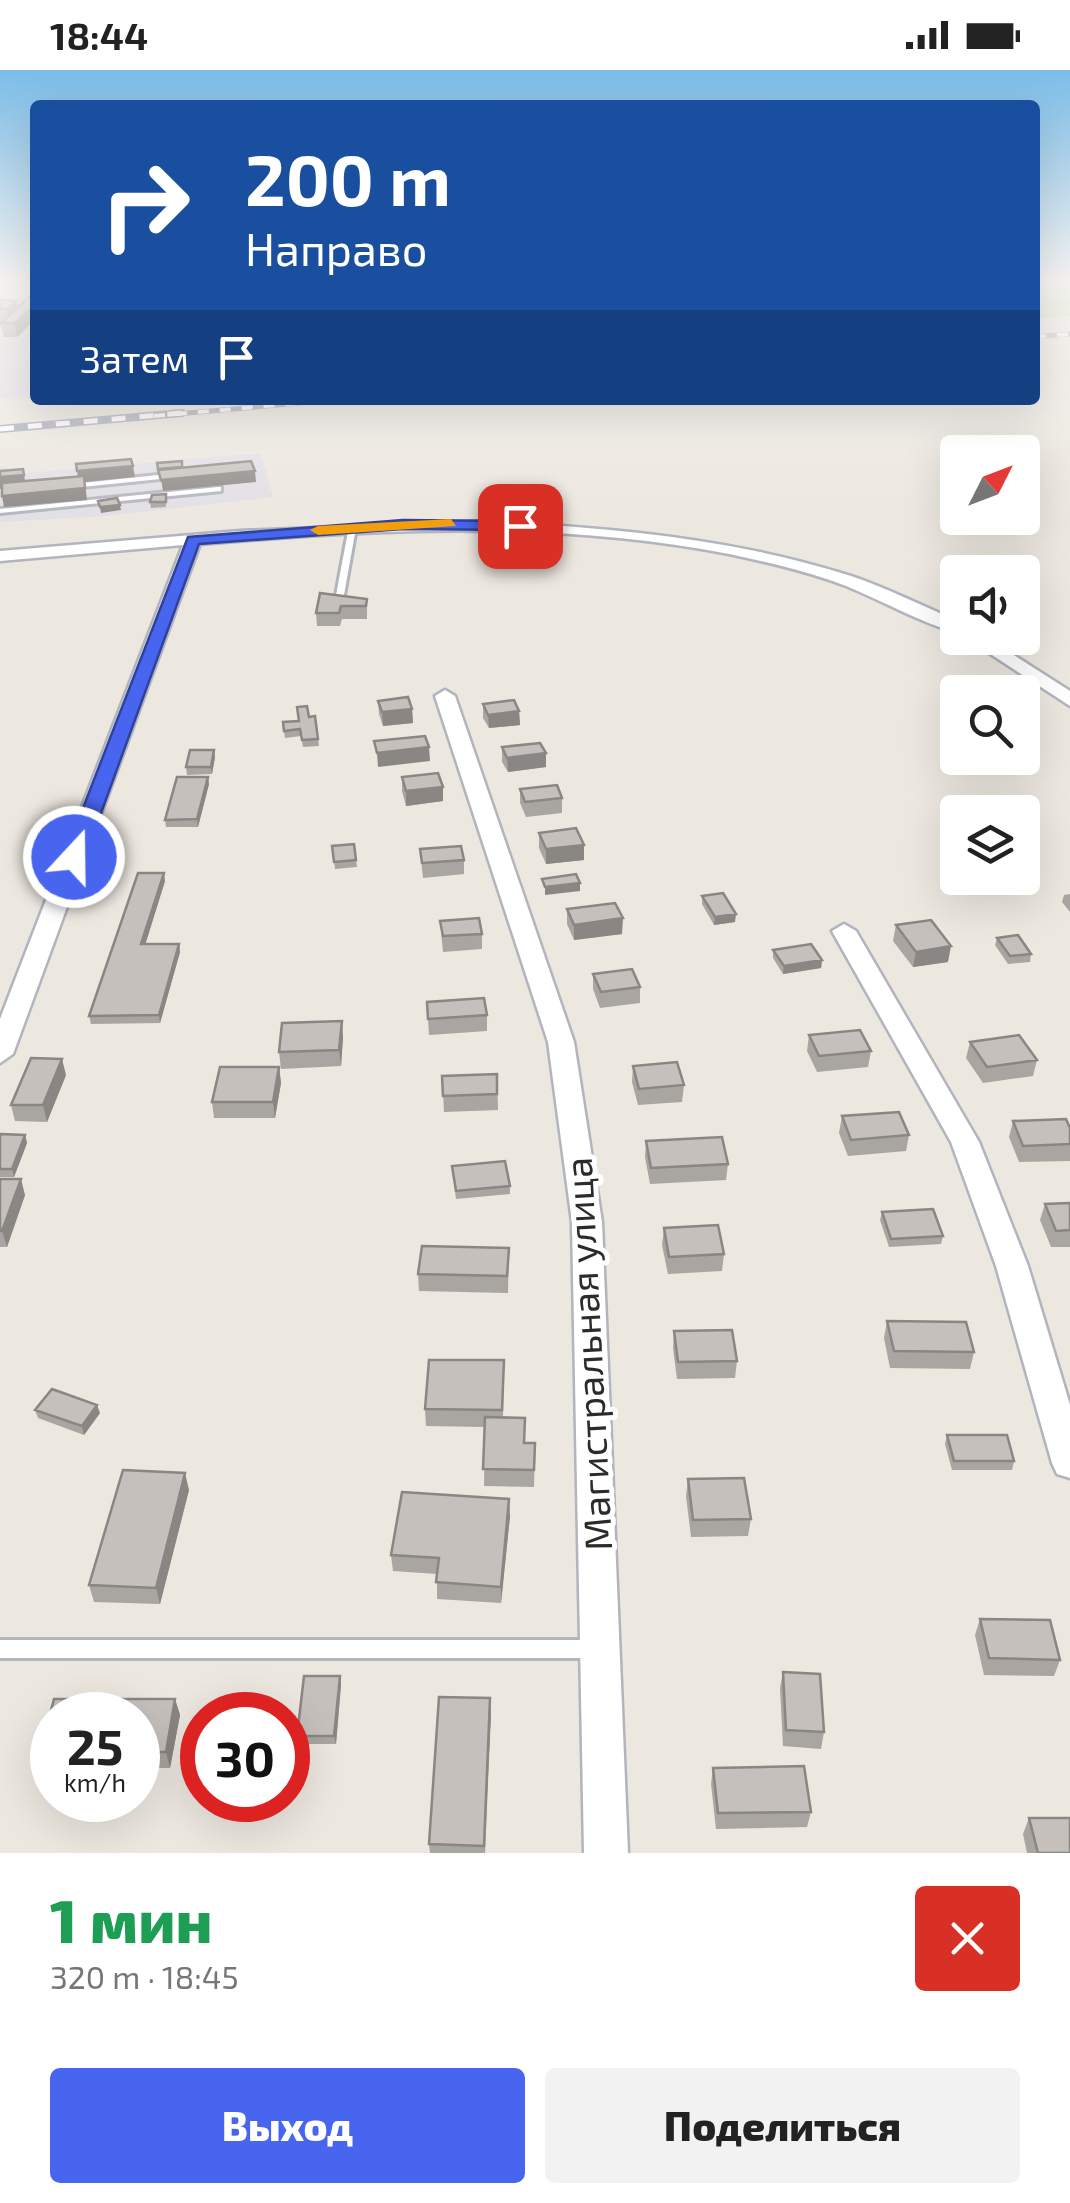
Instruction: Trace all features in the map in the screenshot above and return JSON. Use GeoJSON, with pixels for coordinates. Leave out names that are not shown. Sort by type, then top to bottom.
{"type":"FeatureCollection","features":[{"type":"Feature","properties":{"kind":"street"},"geometry":{"type":"LineString","coordinates":[[0,556],[352,528],[520,526],[727,552],[872,589],[940,620]]}},
{"type":"Feature","properties":{"kind":"street"},"geometry":{"type":"LineString","coordinates":[[0,1054],[193,540]]}},
{"type":"Feature","properties":{"kind":"street"},"geometry":{"type":"LineString","coordinates":[[1002,655],[1070,700]]}},
{"type":"Feature","properties":{"kind":"street","name":"Магистральная улица"},"geometry":{"type":"LineString","coordinates":[[445,696],[561,1042],[588,1222],[606,1853]]}},
{"type":"Feature","properties":{"kind":"street"},"geometry":{"type":"LineString","coordinates":[[844,931],[966,1142],[1012,1266],[1070,1463]]}},
{"type":"Feature","properties":{"kind":"lane"},"geometry":{"type":"LineString","coordinates":[[58,487],[192,473]]}},
{"type":"Feature","properties":{"kind":"lane"},"geometry":{"type":"LineString","coordinates":[[0,511],[218,489]]}},
{"type":"Feature","properties":{"kind":"lane"},"geometry":{"type":"LineString","coordinates":[[340,595],[352,528]]}},
{"type":"Feature","properties":{"kind":"lane"},"geometry":{"type":"LineString","coordinates":[[0,1649],[602,1649]]}},
{"type":"Feature","properties":{"kind":"shaded area"},"geometry":{"type":"Polygon","coordinates":[[[0,363],[30,363],[30,396],[0,398],[0,363]]]}},
{"type":"Feature","properties":{"kind":"shaded area"},"geometry":{"type":"Polygon","coordinates":[[[261,453],[273,497],[106,516],[0,522],[0,466],[25,473],[261,453]]]}},
{"type":"Feature","properties":{"kind":"building"},"geometry":{"type":"Polygon","coordinates":[[[131,459],[133,466],[77,471],[76,464],[131,459]]]}},
{"type":"Feature","properties":{"kind":"building"},"geometry":{"type":"Polygon","coordinates":[[[182,461],[182,467],[158,469],[157,463],[182,461]]]}},
{"type":"Feature","properties":{"kind":"building"},"geometry":{"type":"Polygon","coordinates":[[[251,461],[255,471],[161,480],[158,470],[251,461]]]}},
{"type":"Feature","properties":{"kind":"building"},"geometry":{"type":"Polygon","coordinates":[[[23,469],[24,475],[0,477],[0,471],[23,469]]]}},
{"type":"Feature","properties":{"kind":"building"},"geometry":{"type":"Polygon","coordinates":[[[84,476],[85,488],[2,496],[2,483],[84,476]]]}},
{"type":"Feature","properties":{"kind":"building"},"geometry":{"type":"Polygon","coordinates":[[[166,494],[166,502],[150,502],[152,495],[166,494]]]}},
{"type":"Feature","properties":{"kind":"building"},"geometry":{"type":"Polygon","coordinates":[[[117,498],[120,505],[100,507],[98,501],[117,498]]]}},
{"type":"Feature","properties":{"kind":"building"},"geometry":{"type":"Polygon","coordinates":[[[320,593],[367,599],[366,606],[341,606],[339,613],[316,613],[320,593]]]}},
{"type":"Feature","properties":{"kind":"building"},"geometry":{"type":"Polygon","coordinates":[[[408,697],[412,709],[382,712],[378,701],[408,697]]]}},
{"type":"Feature","properties":{"kind":"building"},"geometry":{"type":"Polygon","coordinates":[[[514,700],[519,711],[488,715],[483,704],[514,700]]]}},
{"type":"Feature","properties":{"kind":"building"},"geometry":{"type":"Polygon","coordinates":[[[307,706],[309,717],[315,716],[318,739],[302,740],[300,729],[284,731],[283,722],[299,721],[297,707],[307,706]]]}},
{"type":"Feature","properties":{"kind":"building"},"geometry":{"type":"Polygon","coordinates":[[[425,736],[429,747],[377,753],[374,741],[425,736]]]}},
{"type":"Feature","properties":{"kind":"building"},"geometry":{"type":"Polygon","coordinates":[[[540,743],[546,753],[507,758],[502,747],[540,743]]]}},
{"type":"Feature","properties":{"kind":"building"},"geometry":{"type":"Polygon","coordinates":[[[190,750],[214,750],[211,767],[186,767],[190,750]]]}},
{"type":"Feature","properties":{"kind":"building"},"geometry":{"type":"Polygon","coordinates":[[[438,773],[443,787],[406,791],[402,777],[438,773]]]}},
{"type":"Feature","properties":{"kind":"building"},"geometry":{"type":"Polygon","coordinates":[[[177,777],[208,777],[197,819],[165,820],[177,777]]]}},
{"type":"Feature","properties":{"kind":"building"},"geometry":{"type":"Polygon","coordinates":[[[557,785],[562,798],[525,802],[520,789],[557,785]]]}},
{"type":"Feature","properties":{"kind":"building"},"geometry":{"type":"Polygon","coordinates":[[[576,828],[584,845],[546,849],[539,833],[576,828]]]}},
{"type":"Feature","properties":{"kind":"building"},"geometry":{"type":"Polygon","coordinates":[[[354,844],[356,860],[334,862],[332,846],[354,844]]]}},
{"type":"Feature","properties":{"kind":"building"},"geometry":{"type":"Polygon","coordinates":[[[461,846],[464,860],[422,863],[420,849],[461,846]]]}},
{"type":"Feature","properties":{"kind":"building"},"geometry":{"type":"Polygon","coordinates":[[[138,873],[164,873],[141,944],[179,944],[159,1015],[89,1016],[138,873]]]}},
{"type":"Feature","properties":{"kind":"building"},"geometry":{"type":"Polygon","coordinates":[[[576,874],[580,883],[545,887],[542,879],[576,874]]]}},
{"type":"Feature","properties":{"kind":"building"},"geometry":{"type":"Polygon","coordinates":[[[723,893],[736,914],[715,917],[702,896],[723,893]]]}},
{"type":"Feature","properties":{"kind":"building"},"geometry":{"type":"Polygon","coordinates":[[[615,903],[623,918],[574,925],[567,909],[615,903]]]}},
{"type":"Feature","properties":{"kind":"building"},"geometry":{"type":"Polygon","coordinates":[[[479,918],[482,934],[443,936],[440,921],[479,918]]]}},
{"type":"Feature","properties":{"kind":"building"},"geometry":{"type":"Polygon","coordinates":[[[931,920],[951,946],[916,952],[896,925],[931,920]]]}},
{"type":"Feature","properties":{"kind":"building"},"geometry":{"type":"Polygon","coordinates":[[[1018,935],[1031,954],[1010,956],[997,938],[1018,935]]]}},
{"type":"Feature","properties":{"kind":"building"},"geometry":{"type":"Polygon","coordinates":[[[811,944],[822,960],[784,966],[773,950],[811,944]]]}},
{"type":"Feature","properties":{"kind":"building"},"geometry":{"type":"Polygon","coordinates":[[[632,969],[640,987],[601,992],[593,974],[632,969]]]}},
{"type":"Feature","properties":{"kind":"building"},"geometry":{"type":"Polygon","coordinates":[[[484,998],[487,1015],[428,1019],[427,1002],[484,998]]]}},
{"type":"Feature","properties":{"kind":"building"},"geometry":{"type":"Polygon","coordinates":[[[342,1021],[339,1050],[279,1052],[282,1023],[342,1021]]]}},
{"type":"Feature","properties":{"kind":"building"},"geometry":{"type":"Polygon","coordinates":[[[860,1030],[871,1051],[819,1056],[809,1035],[860,1030]]]}},
{"type":"Feature","properties":{"kind":"building"},"geometry":{"type":"Polygon","coordinates":[[[1019,1035],[1037,1060],[987,1067],[970,1042],[1019,1035]]]}},
{"type":"Feature","properties":{"kind":"building"},"geometry":{"type":"Polygon","coordinates":[[[31,1058],[62,1059],[43,1105],[11,1105],[31,1058]]]}},
{"type":"Feature","properties":{"kind":"building"},"geometry":{"type":"Polygon","coordinates":[[[677,1062],[684,1085],[639,1089],[633,1066],[677,1062]]]}},
{"type":"Feature","properties":{"kind":"building"},"geometry":{"type":"Polygon","coordinates":[[[220,1067],[279,1067],[273,1102],[212,1102],[220,1067]]]}},
{"type":"Feature","properties":{"kind":"building"},"geometry":{"type":"Polygon","coordinates":[[[497,1074],[497,1094],[443,1096],[442,1076],[497,1074]]]}},
{"type":"Feature","properties":{"kind":"building"},"geometry":{"type":"Polygon","coordinates":[[[899,1112],[909,1135],[851,1140],[842,1116],[899,1112]]]}},
{"type":"Feature","properties":{"kind":"building"},"geometry":{"type":"Polygon","coordinates":[[[1066,1119],[1070,1144],[1023,1146],[1013,1121],[1066,1119]]]}},
{"type":"Feature","properties":{"kind":"building"},"geometry":{"type":"Polygon","coordinates":[[[0,1134],[25,1135],[12,1169],[0,1169],[0,1134]]]}},
{"type":"Feature","properties":{"kind":"building"},"geometry":{"type":"Polygon","coordinates":[[[722,1137],[728,1164],[651,1168],[646,1141],[722,1137]]]}},
{"type":"Feature","properties":{"kind":"building"},"geometry":{"type":"Polygon","coordinates":[[[505,1161],[510,1186],[456,1191],[452,1166],[505,1161]]]}},
{"type":"Feature","properties":{"kind":"building"},"geometry":{"type":"Polygon","coordinates":[[[0,1179],[21,1179],[2,1231],[0,1231],[0,1179]]]}},
{"type":"Feature","properties":{"kind":"building"},"geometry":{"type":"Polygon","coordinates":[[[1070,1203],[1070,1230],[1056,1231],[1045,1204],[1070,1203]]]}},
{"type":"Feature","properties":{"kind":"building"},"geometry":{"type":"Polygon","coordinates":[[[933,1209],[943,1236],[891,1239],[882,1212],[933,1209]]]}},
{"type":"Feature","properties":{"kind":"building"},"geometry":{"type":"Polygon","coordinates":[[[718,1225],[724,1254],[669,1257],[664,1228],[718,1225]]]}},
{"type":"Feature","properties":{"kind":"building"},"geometry":{"type":"Polygon","coordinates":[[[422,1246],[509,1248],[507,1276],[418,1274],[422,1246]]]}},
{"type":"Feature","properties":{"kind":"building"},"geometry":{"type":"Polygon","coordinates":[[[887,1321],[966,1322],[974,1352],[894,1351],[887,1321]]]}},
{"type":"Feature","properties":{"kind":"building"},"geometry":{"type":"Polygon","coordinates":[[[732,1330],[737,1361],[678,1362],[674,1331],[732,1330]]]}},
{"type":"Feature","properties":{"kind":"building"},"geometry":{"type":"Polygon","coordinates":[[[429,1360],[504,1360],[502,1410],[425,1409],[429,1360]]]}},
{"type":"Feature","properties":{"kind":"building"},"geometry":{"type":"Polygon","coordinates":[[[52,1389],[97,1405],[82,1426],[35,1410],[52,1389]]]}},
{"type":"Feature","properties":{"kind":"building"},"geometry":{"type":"Polygon","coordinates":[[[485,1417],[525,1418],[524,1443],[535,1443],[534,1470],[483,1469],[485,1417]]]}},
{"type":"Feature","properties":{"kind":"building"},"geometry":{"type":"Polygon","coordinates":[[[947,1435],[1007,1435],[1014,1461],[954,1461],[947,1435]]]}},
{"type":"Feature","properties":{"kind":"building"},"geometry":{"type":"Polygon","coordinates":[[[123,1470],[185,1473],[156,1588],[89,1585],[123,1470]]]}},
{"type":"Feature","properties":{"kind":"building"},"geometry":{"type":"Polygon","coordinates":[[[744,1478],[751,1519],[693,1520],[688,1479],[744,1478]]]}},
{"type":"Feature","properties":{"kind":"building"},"geometry":{"type":"Polygon","coordinates":[[[402,1492],[509,1499],[501,1587],[436,1582],[439,1558],[391,1555],[402,1492]]]}},
{"type":"Feature","properties":{"kind":"building"},"geometry":{"type":"Polygon","coordinates":[[[980,1619],[1050,1620],[1060,1660],[989,1658],[980,1619]]]}},
{"type":"Feature","properties":{"kind":"building"},"geometry":{"type":"Polygon","coordinates":[[[783,1672],[820,1674],[824,1732],[786,1730],[783,1672]]]}},
{"type":"Feature","properties":{"kind":"building"},"geometry":{"type":"Polygon","coordinates":[[[304,1676],[340,1676],[334,1736],[310,1736],[310,1692],[302,1692],[304,1676]]]}},
{"type":"Feature","properties":{"kind":"building"},"geometry":{"type":"Polygon","coordinates":[[[439,1697],[490,1698],[484,1846],[429,1844],[439,1697]]]}},
{"type":"Feature","properties":{"kind":"building"},"geometry":{"type":"Polygon","coordinates":[[[160,1699],[175,1699],[166,1752],[160,1752],[160,1699]]]}},
{"type":"Feature","properties":{"kind":"building"},"geometry":{"type":"Polygon","coordinates":[[[804,1766],[811,1812],[718,1813],[713,1768],[804,1766]]]}},
{"type":"Feature","properties":{"kind":"building"},"geometry":{"type":"Polygon","coordinates":[[[1029,1818],[1070,1818],[1070,1853],[1038,1853],[1029,1818]]]}},
{"type":"Feature","properties":{"kind":"railway"},"geometry":{"type":"LineString","coordinates":[[154,416],[278,405]]}},
{"type":"Feature","properties":{"kind":"railway"},"geometry":{"type":"LineString","coordinates":[[0,429],[182,413]]}},
{"type":"Feature","properties":{"kind":"slow traffic"},"geometry":{"type":"LineString","coordinates":[[318,530],[451,523]]}},
{"type":"Feature","properties":{"kind":"route"},"geometry":{"type":"LineString","coordinates":[[74,857],[193,540],[403,524],[520,526]]}}]}
